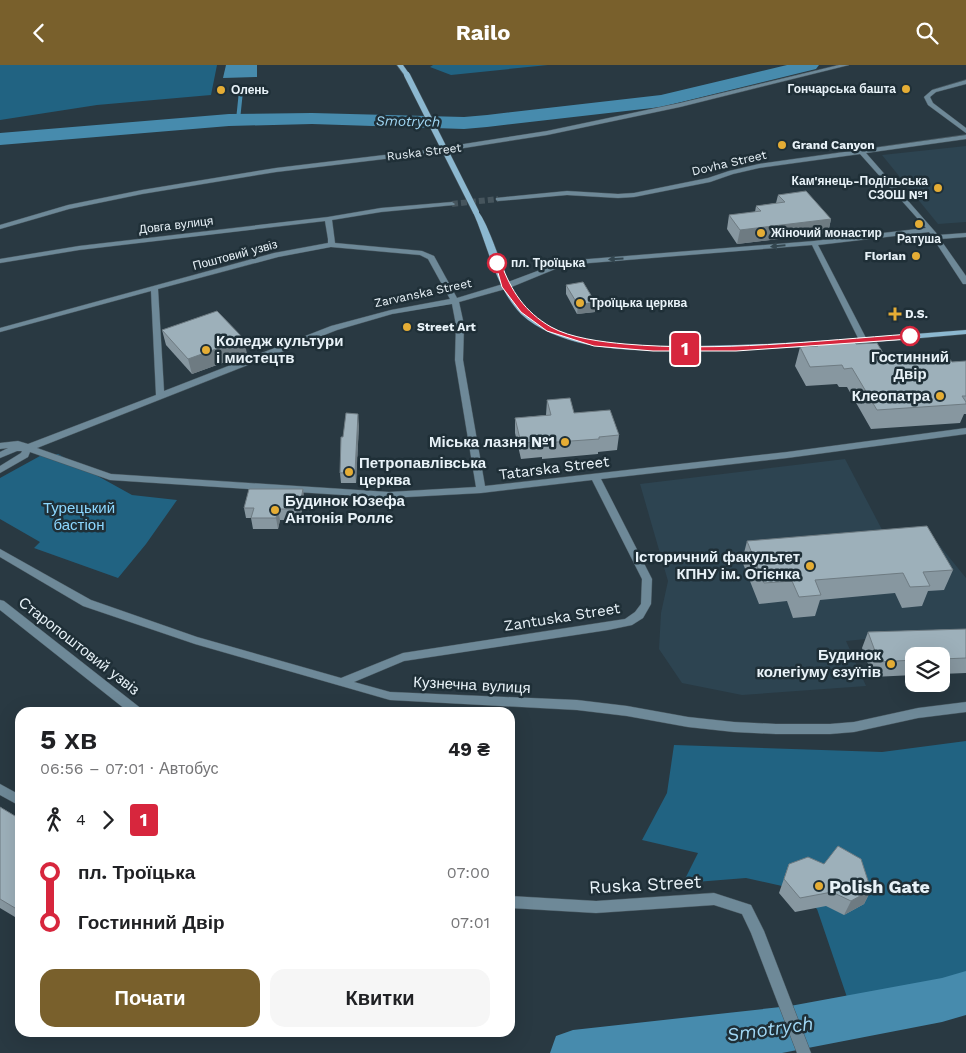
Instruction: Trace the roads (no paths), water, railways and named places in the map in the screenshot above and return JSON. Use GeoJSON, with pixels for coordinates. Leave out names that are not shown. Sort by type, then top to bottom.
{"type":"FeatureCollection","features":[{"type":"Feature","properties":{"kind":"main road"},"geometry":{"type":"LineString","coordinates":[[400,65],[407,75],[484,227],[506,287],[524,311],[550,330],[594,343],[653,349],[736,349],[966,332]]}},
{"type":"Feature","properties":{"kind":"street","name":"Ruska Street"},"geometry":{"type":"LineString","coordinates":[[0,227],[68,207],[142,192],[276,170],[453,148],[547,133],[680,105],[846,65]]}},
{"type":"Feature","properties":{"kind":"street"},"geometry":{"type":"LineString","coordinates":[[966,82],[934,91],[927,97],[930,105],[966,131]]}},
{"type":"Feature","properties":{"kind":"street","name":"Dovha Street"},"geometry":{"type":"LineString","coordinates":[[498,199],[559,193],[618,197],[634,195],[710,180],[747,168],[966,137]]}},
{"type":"Feature","properties":{"kind":"street"},"geometry":{"type":"LineString","coordinates":[[860,151],[933,233],[966,282]]}},
{"type":"Feature","properties":{"kind":"street"},"geometry":{"type":"LineString","coordinates":[[331,245],[332,239],[328,219],[380,210],[452,204]]}},
{"type":"Feature","properties":{"kind":"street","name":"Довга вулиця"},"geometry":{"type":"LineString","coordinates":[[0,261],[79,248],[328,219]]}},
{"type":"Feature","properties":{"kind":"street","name":"Zarvanska Street"},"geometry":{"type":"LineString","coordinates":[[28,448],[334,328],[391,312],[455,301],[506,287],[564,263],[933,233],[966,235]]}},
{"type":"Feature","properties":{"kind":"street"},"geometry":{"type":"LineString","coordinates":[[814,243],[863,340]]}},
{"type":"Feature","properties":{"kind":"street","name":"Поштовий узвіз"},"geometry":{"type":"LineString","coordinates":[[0,330],[277,255],[331,245],[422,253],[431,257],[455,301]]}},
{"type":"Feature","properties":{"kind":"street"},"geometry":{"type":"LineString","coordinates":[[155,289],[160,395]]}},
{"type":"Feature","properties":{"kind":"street"},"geometry":{"type":"LineString","coordinates":[[455,301],[460,325],[459,359],[481,490]]}},
{"type":"Feature","properties":{"kind":"street","name":"Tatarska Street"},"geometry":{"type":"LineString","coordinates":[[28,448],[110,477],[389,495],[481,490],[788,455],[966,431]]}},
{"type":"Feature","properties":{"kind":"street"},"geometry":{"type":"LineString","coordinates":[[0,447],[18,444],[28,448]]}},
{"type":"Feature","properties":{"kind":"street"},"geometry":{"type":"LineString","coordinates":[[0,455],[16,448],[28,448]]}},
{"type":"Feature","properties":{"kind":"street"},"geometry":{"type":"LineString","coordinates":[[0,470],[25,455],[28,448]]}},
{"type":"Feature","properties":{"kind":"street","name":"Zantuska Street"},"geometry":{"type":"LineString","coordinates":[[341,683],[403,657],[608,626],[628,622],[640,615],[646,604],[647,579],[595,477]]}},
{"type":"Feature","properties":{"kind":"street","name":"Кузнечна вулиця"},"geometry":{"type":"LineString","coordinates":[[0,552],[87,603],[195,640],[390,696],[576,705],[742,728],[830,729],[861,725],[918,713],[966,707]]}},
{"type":"Feature","properties":{"kind":"street","name":"Старопоштовий узвіз"},"geometry":{"type":"LineString","coordinates":[[0,604],[131,707]]}},
{"type":"Feature","properties":{"kind":"street"},"geometry":{"type":"LineString","coordinates":[[0,789],[15,798]]}},
{"type":"Feature","properties":{"kind":"street","name":"Ruska Street"},"geometry":{"type":"LineString","coordinates":[[515,902],[596,907],[714,899],[746,909],[757,931],[804,1053]]}},
{"type":"Feature","properties":{"kind":"waterway","name":"Smotrych"},"geometry":{"type":"LineString","coordinates":[[0,139],[229,120],[363,119],[464,123],[487,121],[661,101],[810,65]]}},
{"type":"Feature","properties":{"kind":"waterway"},"geometry":{"type":"LineString","coordinates":[[238,120],[241,91],[239,87]]}},
{"type":"Feature","properties":{"kind":"waterway","name":"Smotrych"},"geometry":{"type":"LineString","coordinates":[[573,1053],[790,1029],[942,1000],[966,993]]}},
{"type":"Feature","properties":{"kind":"tunnel"},"geometry":{"type":"LineString","coordinates":[[452,204],[498,199]]}},
{"type":"Feature","properties":{"kind":"place","name":"Гончарська башта"},"geometry":{"type":"Point","coordinates":[906,89]}},
{"type":"Feature","properties":{"kind":"place","name":"Олень"},"geometry":{"type":"Point","coordinates":[221,90]}},
{"type":"Feature","properties":{"kind":"place","name":"Grand Canyon"},"geometry":{"type":"Point","coordinates":[782,145]}},
{"type":"Feature","properties":{"kind":"place","name":"Кам'янець-Подільська СЗОШ №1"},"geometry":{"type":"Point","coordinates":[938,188]}},
{"type":"Feature","properties":{"kind":"place","name":"Ратуша"},"geometry":{"type":"Point","coordinates":[919,224]}},
{"type":"Feature","properties":{"kind":"place","name":"Жіночий монастир"},"geometry":{"type":"Point","coordinates":[761,233]}},
{"type":"Feature","properties":{"kind":"place","name":"Florian"},"geometry":{"type":"Point","coordinates":[916,256]}},
{"type":"Feature","properties":{"kind":"place","name":"пл. Троїцька"},"geometry":{"type":"Point","coordinates":[497,263]}},
{"type":"Feature","properties":{"kind":"place","name":"Троїцька церква"},"geometry":{"type":"Point","coordinates":[580,303]}},
{"type":"Feature","properties":{"kind":"place","name":"D.S."},"geometry":{"type":"Point","coordinates":[895,314]}},
{"type":"Feature","properties":{"kind":"place","name":"Street Art"},"geometry":{"type":"Point","coordinates":[407,327]}},
{"type":"Feature","properties":{"kind":"place","name":"Гостинний Двір"},"geometry":{"type":"Point","coordinates":[910,336]}},
{"type":"Feature","properties":{"kind":"place","name":"Коледж культури і мистецтв"},"geometry":{"type":"Point","coordinates":[206,350]}},
{"type":"Feature","properties":{"kind":"place","name":"Клеопатра"},"geometry":{"type":"Point","coordinates":[940,396]}},
{"type":"Feature","properties":{"kind":"place","name":"Міська лазня №1"},"geometry":{"type":"Point","coordinates":[565,442]}},
{"type":"Feature","properties":{"kind":"place","name":"Петропавлівська церква"},"geometry":{"type":"Point","coordinates":[349,472]}},
{"type":"Feature","properties":{"kind":"place","name":"Будинок Юзефа Антонія Роллє"},"geometry":{"type":"Point","coordinates":[275,510]}},
{"type":"Feature","properties":{"kind":"place","name":"Історичний факультет КПНУ ім. Огієнка"},"geometry":{"type":"Point","coordinates":[810,566]}},
{"type":"Feature","properties":{"kind":"place","name":"Будинок колегіуму єзуїтів"},"geometry":{"type":"Point","coordinates":[891,664]}},
{"type":"Feature","properties":{"kind":"place","name":"Polish Gate"},"geometry":{"type":"Point","coordinates":[819,886]}},
{"type":"Feature","properties":{"kind":"park label","name":"Турецький бастіон"},"geometry":{"type":"Point","coordinates":[79,516]}}]}
